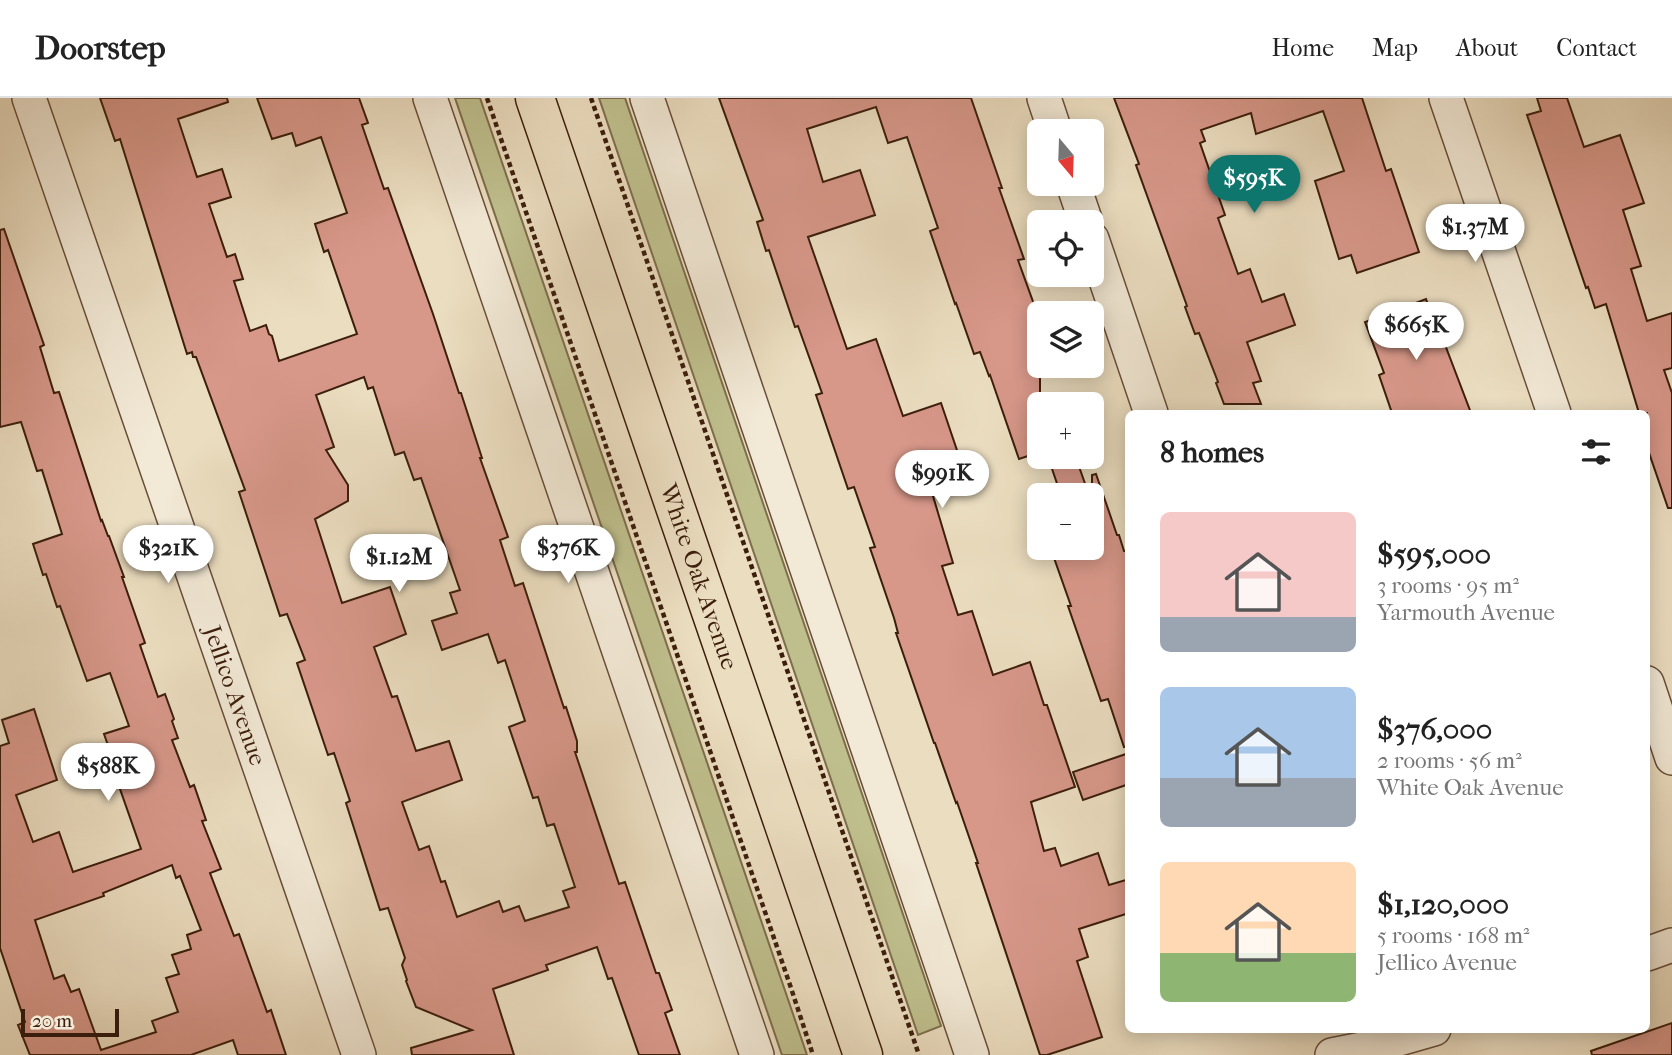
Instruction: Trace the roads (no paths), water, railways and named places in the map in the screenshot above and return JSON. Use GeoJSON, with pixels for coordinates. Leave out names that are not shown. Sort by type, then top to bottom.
{"type":"FeatureCollection","features":[{"type":"Feature","properties":{"kind":"main road","name":"White Oak Avenue"},"geometry":{"type":"LineString","coordinates":[[536,98],[863,1055]]}},
{"type":"Feature","properties":{"kind":"street","name":"Jellico Avenue"},"geometry":{"type":"LineString","coordinates":[[29,98],[359,1055]]}},
{"type":"Feature","properties":{"kind":"street"},"geometry":{"type":"LineString","coordinates":[[430,98],[757,1055]]}},
{"type":"Feature","properties":{"kind":"street"},"geometry":{"type":"LineString","coordinates":[[647,98],[972,1055]]}},
{"type":"Feature","properties":{"kind":"street"},"geometry":{"type":"LineString","coordinates":[[1044,98],[1051,119]]}},
{"type":"Feature","properties":{"kind":"street"},"geometry":{"type":"LineString","coordinates":[[1447,98],[1553,410]]}},
{"type":"Feature","properties":{"kind":"street"},"geometry":{"type":"LineString","coordinates":[[1104,274],[1150,410]]}},
{"type":"Feature","properties":{"kind":"street"},"geometry":{"type":"LineString","coordinates":[[1650,692],[1672,758]]}},
{"type":"Feature","properties":{"kind":"street"},"geometry":{"type":"LineString","coordinates":[[1650,953],[1672,945]]}},
{"type":"Feature","properties":{"kind":"street"},"geometry":{"type":"LineString","coordinates":[[1332,1055],[1364,1038],[1403,1033]]}}]}
